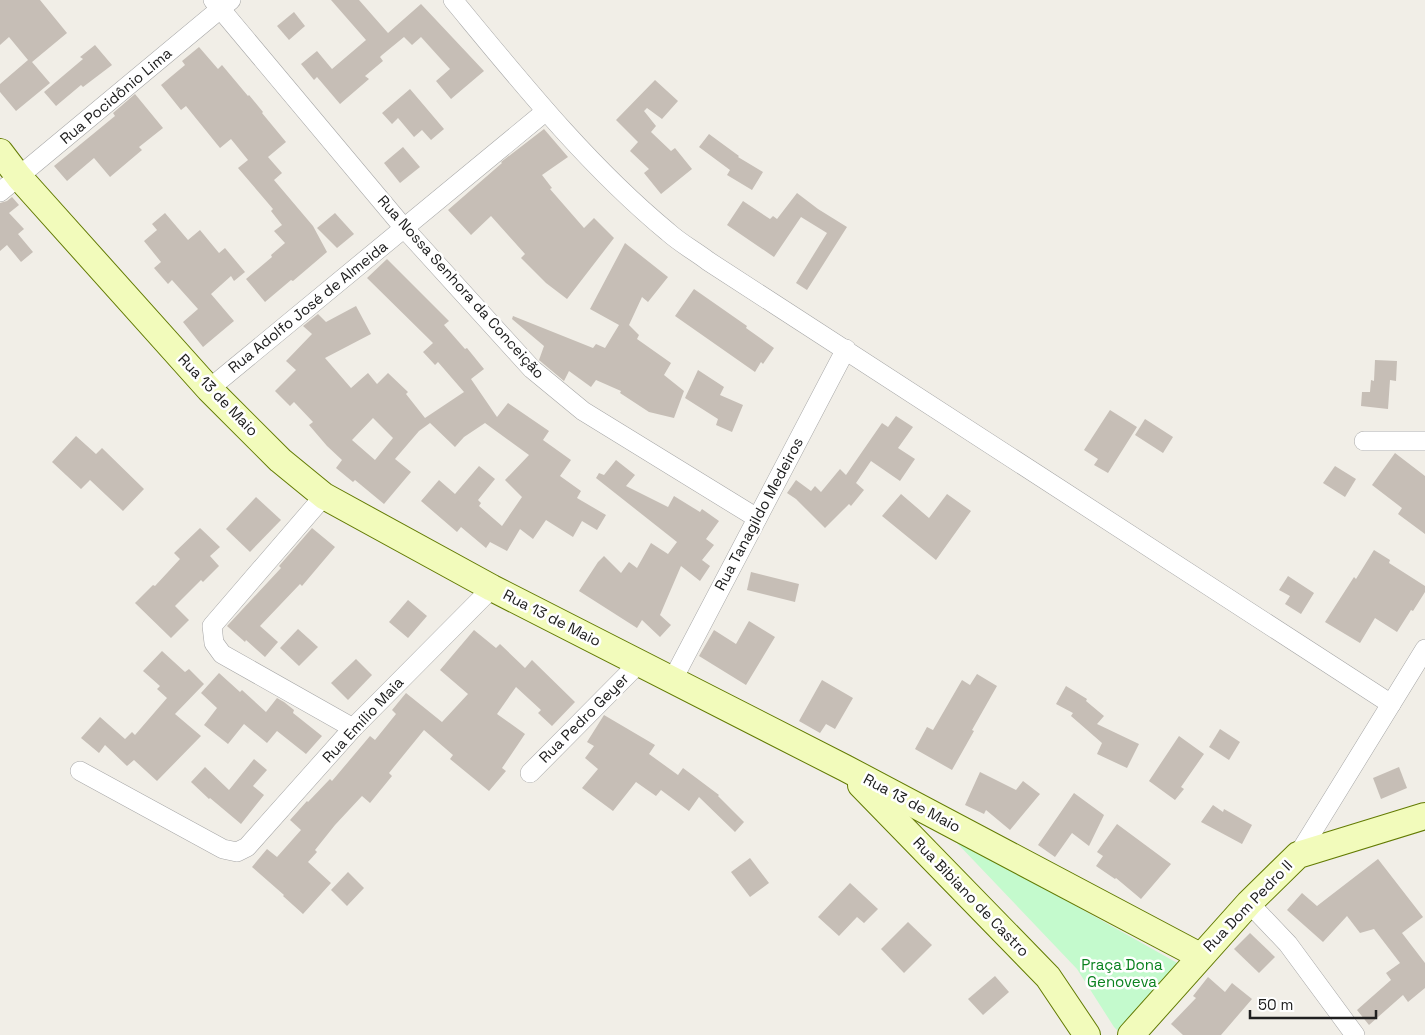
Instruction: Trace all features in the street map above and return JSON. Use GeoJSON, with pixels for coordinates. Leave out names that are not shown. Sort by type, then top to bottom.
{"type":"FeatureCollection","features":[{"type":"Feature","properties":{"kind":"main road","name":"Rua 13 de Maio"},"geometry":{"type":"LineString","coordinates":[[0,152],[9,184],[280,460],[324,496],[492,588],[845,768],[1200,956]]}},
{"type":"Feature","properties":{"kind":"main road","name":"Rua Bibiano de Castro"},"geometry":{"type":"LineString","coordinates":[[845,768],[1048,977],[1087,1035]]}},
{"type":"Feature","properties":{"kind":"main road","name":"Rua Dom Pedro II"},"geometry":{"type":"LineString","coordinates":[[1131,1035],[1249,902],[1298,855],[1425,816]]}},
{"type":"Feature","properties":{"kind":"street"},"geometry":{"type":"LineString","coordinates":[[452,0],[546,111],[624,193],[669,233],[708,261],[1391,704]]}},
{"type":"Feature","properties":{"kind":"street","name":"Rua Pocidônio Lima"},"geometry":{"type":"LineString","coordinates":[[9,184],[222,3]]}},
{"type":"Feature","properties":{"kind":"street","name":"Rua Nossa Senhora da Conceição"},"geometry":{"type":"LineString","coordinates":[[222,3],[404,228],[532,370],[583,411],[757,518]]}},
{"type":"Feature","properties":{"kind":"street","name":"Rua Adolfo José de Almeida"},"geometry":{"type":"LineString","coordinates":[[209,388],[546,111]]}},
{"type":"Feature","properties":{"kind":"street","name":"Rua Tanagildo Medeiros"},"geometry":{"type":"LineString","coordinates":[[673,679],[846,349]]}},
{"type":"Feature","properties":{"kind":"street"},"geometry":{"type":"LineString","coordinates":[[1364,441],[1425,441]]}},
{"type":"Feature","properties":{"kind":"street"},"geometry":{"type":"LineString","coordinates":[[324,496],[212,626],[214,643],[222,654],[353,728]]}},
{"type":"Feature","properties":{"kind":"street","name":"Rua Emílio Maia"},"geometry":{"type":"LineString","coordinates":[[80,771],[223,850],[237,852],[247,847],[353,728],[492,588]]}},
{"type":"Feature","properties":{"kind":"street"},"geometry":{"type":"LineString","coordinates":[[1298,855],[1425,649]]}},
{"type":"Feature","properties":{"kind":"street","name":"Rua Pedro Geyer"},"geometry":{"type":"LineString","coordinates":[[530,773],[639,663]]}},
{"type":"Feature","properties":{"kind":"street"},"geometry":{"type":"LineString","coordinates":[[1249,902],[1288,944],[1355,1035]]}},
{"type":"Feature","properties":{"kind":"green space","name":"Praça Dona Genoveva"},"geometry":{"type":"Polygon","coordinates":[[[959,840],[1179,964],[1120,1033],[1114,1027],[1077,969],[956,842],[959,840]]]}},
{"type":"Feature","properties":{"kind":"building"},"geometry":{"type":"Polygon","coordinates":[[[0,0],[40,0],[67,33],[32,62],[50,83],[16,111],[0,92],[0,84],[28,60],[9,37],[0,45],[0,0]]]}},
{"type":"Feature","properties":{"kind":"building"},"geometry":{"type":"Polygon","coordinates":[[[331,0],[359,0],[388,33],[421,4],[484,71],[451,99],[436,81],[450,69],[421,37],[412,45],[404,37],[380,57],[383,61],[365,76],[369,79],[340,104],[317,77],[314,80],[301,64],[317,51],[332,69],[366,40],[331,0]]]}},
{"type":"Feature","properties":{"kind":"building"},"geometry":{"type":"Polygon","coordinates":[[[294,12],[305,26],[289,40],[277,26],[294,12]]]}},
{"type":"Feature","properties":{"kind":"building"},"geometry":{"type":"Polygon","coordinates":[[[95,45],[112,65],[83,87],[81,85],[56,106],[44,92],[83,59],[80,57],[95,45]]]}},
{"type":"Feature","properties":{"kind":"building"},"geometry":{"type":"Polygon","coordinates":[[[199,47],[218,69],[222,65],[249,95],[286,142],[268,157],[282,173],[274,180],[313,226],[327,252],[265,302],[246,279],[285,243],[274,231],[282,225],[271,211],[273,209],[238,168],[248,160],[231,139],[220,148],[186,106],[181,110],[161,85],[185,65],[182,61],[199,47]]]}},
{"type":"Feature","properties":{"kind":"building"},"geometry":{"type":"Polygon","coordinates":[[[655,80],[678,101],[662,119],[647,108],[644,111],[656,126],[651,132],[671,151],[675,148],[692,169],[661,194],[644,173],[649,169],[630,151],[638,142],[616,120],[655,80]]]}},
{"type":"Feature","properties":{"kind":"building"},"geometry":{"type":"Polygon","coordinates":[[[410,89],[444,129],[431,140],[422,130],[414,137],[398,118],[392,124],[382,113],[410,89]]]}},
{"type":"Feature","properties":{"kind":"building"},"geometry":{"type":"Polygon","coordinates":[[[135,94],[163,128],[139,147],[142,150],[110,177],[94,158],[67,181],[54,166],[115,116],[113,113],[135,94]]]}},
{"type":"Feature","properties":{"kind":"building"},"geometry":{"type":"Polygon","coordinates":[[[544,129],[568,157],[542,175],[552,188],[550,189],[584,228],[594,218],[614,238],[567,299],[546,283],[521,258],[525,254],[491,216],[471,235],[448,210],[501,162],[544,129]]]}},
{"type":"Feature","properties":{"kind":"building"},"geometry":{"type":"Polygon","coordinates":[[[709,134],[738,157],[763,172],[752,190],[727,175],[730,170],[699,147],[709,134]]]}},
{"type":"Feature","properties":{"kind":"building"},"geometry":{"type":"Polygon","coordinates":[[[403,147],[420,167],[400,183],[384,163],[403,147]]]}},
{"type":"Feature","properties":{"kind":"building"},"geometry":{"type":"Polygon","coordinates":[[[797,193],[847,227],[807,290],[796,283],[827,233],[801,217],[774,257],[727,225],[743,201],[770,219],[773,216],[777,219],[797,193]]]}},
{"type":"Feature","properties":{"kind":"building"},"geometry":{"type":"Polygon","coordinates":[[[12,197],[19,205],[9,213],[24,229],[18,234],[33,252],[21,262],[7,245],[0,251],[0,203],[12,197]]]}},
{"type":"Feature","properties":{"kind":"building"},"geometry":{"type":"Polygon","coordinates":[[[165,213],[188,240],[200,230],[219,253],[225,248],[245,272],[234,281],[231,276],[211,294],[234,321],[203,347],[183,322],[198,309],[172,280],[168,284],[154,268],[161,262],[144,241],[157,230],[152,224],[165,213]]]}},
{"type":"Feature","properties":{"kind":"building"},"geometry":{"type":"Polygon","coordinates":[[[335,213],[354,234],[337,248],[317,228],[335,213]]]}},
{"type":"Feature","properties":{"kind":"building"},"geometry":{"type":"Polygon","coordinates":[[[625,243],[668,277],[648,302],[642,297],[629,325],[639,335],[637,339],[671,363],[664,375],[684,391],[674,418],[649,412],[620,393],[621,391],[596,380],[591,387],[569,371],[564,381],[539,360],[544,346],[512,319],[513,316],[593,348],[596,344],[605,348],[619,325],[590,309],[625,243]]]}},
{"type":"Feature","properties":{"kind":"building"},"geometry":{"type":"Polygon","coordinates":[[[387,259],[449,321],[444,325],[465,349],[467,348],[484,369],[471,379],[497,417],[508,403],[549,431],[543,440],[571,460],[560,476],[581,491],[577,498],[606,515],[597,530],[582,521],[573,537],[546,520],[533,539],[520,529],[507,551],[490,542],[486,548],[461,527],[457,532],[421,501],[439,480],[455,494],[479,466],[495,479],[478,500],[481,503],[479,506],[502,526],[522,497],[505,480],[529,455],[485,423],[464,437],[455,447],[429,422],[395,459],[411,472],[384,504],[355,480],[353,482],[336,468],[342,460],[309,425],[313,422],[294,402],[290,406],[275,391],[296,370],[286,361],[312,334],[303,326],[318,314],[326,322],[356,306],[371,334],[325,358],[351,388],[368,373],[377,384],[388,373],[408,392],[406,394],[425,418],[464,392],[438,362],[435,365],[423,352],[433,343],[367,278],[387,259]],[[373,418],[352,440],[375,460],[393,438],[373,418]]]}},
{"type":"Feature","properties":{"kind":"building"},"geometry":{"type":"Polygon","coordinates":[[[694,289],[747,326],[746,328],[774,348],[763,364],[761,362],[755,372],[675,316],[694,289]]]}},
{"type":"Feature","properties":{"kind":"building"},"geometry":{"type":"Polygon","coordinates":[[[1375,360],[1397,361],[1396,381],[1390,380],[1388,409],[1361,406],[1362,392],[1370,392],[1371,380],[1374,381],[1375,360]]]}},
{"type":"Feature","properties":{"kind":"building"},"geometry":{"type":"Polygon","coordinates":[[[698,370],[724,387],[720,395],[743,405],[732,432],[716,425],[718,419],[685,398],[698,370]]]}},
{"type":"Feature","properties":{"kind":"building"},"geometry":{"type":"Polygon","coordinates":[[[1110,410],[1137,427],[1108,473],[1094,465],[1098,459],[1084,450],[1110,410]]]}},
{"type":"Feature","properties":{"kind":"building"},"geometry":{"type":"Polygon","coordinates":[[[896,416],[913,427],[898,448],[915,459],[900,481],[871,461],[856,483],[864,490],[851,506],[849,504],[825,528],[796,499],[787,493],[796,480],[811,491],[815,486],[821,492],[840,469],[846,475],[882,423],[888,427],[896,416]]]}},
{"type":"Feature","properties":{"kind":"building"},"geometry":{"type":"Polygon","coordinates":[[[1145,419],[1173,437],[1163,453],[1135,435],[1145,419]]]}},
{"type":"Feature","properties":{"kind":"building"},"geometry":{"type":"Polygon","coordinates":[[[76,436],[96,454],[102,448],[144,489],[123,511],[90,480],[81,489],[52,462],[76,436]]]}},
{"type":"Feature","properties":{"kind":"building"},"geometry":{"type":"Polygon","coordinates":[[[1395,453],[1425,476],[1425,534],[1398,514],[1402,508],[1372,485],[1395,453]]]}},
{"type":"Feature","properties":{"kind":"building"},"geometry":{"type":"Polygon","coordinates":[[[616,460],[635,475],[626,486],[668,507],[674,496],[700,512],[702,509],[719,521],[706,539],[714,545],[702,560],[710,566],[700,581],[681,566],[660,615],[671,625],[660,637],[642,620],[637,628],[579,591],[604,556],[621,573],[629,562],[637,568],[651,543],[668,554],[677,542],[596,478],[599,473],[604,475],[616,460]]]}},
{"type":"Feature","properties":{"kind":"building"},"geometry":{"type":"Polygon","coordinates":[[[1335,466],[1356,479],[1345,497],[1323,483],[1335,466]]]}},
{"type":"Feature","properties":{"kind":"building"},"geometry":{"type":"Polygon","coordinates":[[[901,494],[929,518],[947,494],[971,511],[936,560],[882,516],[901,494]]]}},
{"type":"Feature","properties":{"kind":"building"},"geometry":{"type":"Polygon","coordinates":[[[256,497],[281,520],[250,552],[226,529],[256,497]]]}},
{"type":"Feature","properties":{"kind":"building"},"geometry":{"type":"Polygon","coordinates":[[[200,528],[220,547],[210,556],[219,566],[203,582],[201,580],[175,606],[189,620],[171,638],[135,603],[153,585],[155,586],[180,559],[174,553],[200,528]]]}},
{"type":"Feature","properties":{"kind":"building"},"geometry":{"type":"Polygon","coordinates":[[[312,528],[335,547],[302,586],[300,584],[260,626],[278,642],[265,657],[227,626],[281,568],[279,566],[312,528]]]}},
{"type":"Feature","properties":{"kind":"building"},"geometry":{"type":"Polygon","coordinates":[[[1374,550],[1390,560],[1389,563],[1425,586],[1425,592],[1397,632],[1375,618],[1360,643],[1325,622],[1374,550]]]}},
{"type":"Feature","properties":{"kind":"building"},"geometry":{"type":"Polygon","coordinates":[[[751,572],[799,584],[795,602],[747,590],[751,572]]]}},
{"type":"Feature","properties":{"kind":"building"},"geometry":{"type":"Polygon","coordinates":[[[1288,576],[1314,593],[1301,614],[1285,604],[1290,596],[1279,590],[1288,576]]]}},
{"type":"Feature","properties":{"kind":"building"},"geometry":{"type":"Polygon","coordinates":[[[408,600],[427,616],[408,638],[389,622],[408,600]]]}},
{"type":"Feature","properties":{"kind":"building"},"geometry":{"type":"Polygon","coordinates":[[[749,621],[775,637],[746,685],[699,656],[714,630],[736,644],[749,621]]]}},
{"type":"Feature","properties":{"kind":"building"},"geometry":{"type":"Polygon","coordinates":[[[298,629],[318,647],[299,666],[280,648],[298,629]]]}},
{"type":"Feature","properties":{"kind":"building"},"geometry":{"type":"Polygon","coordinates":[[[474,630],[496,648],[500,644],[525,668],[532,660],[575,702],[552,726],[538,713],[541,710],[516,687],[497,714],[525,734],[502,768],[506,771],[489,791],[450,759],[453,755],[424,730],[389,773],[392,776],[370,803],[362,796],[315,850],[317,852],[308,862],[331,883],[303,914],[252,867],[267,849],[277,857],[301,830],[290,820],[330,779],[332,781],[370,736],[375,740],[396,714],[392,710],[406,693],[442,722],[468,694],[440,670],[474,630]]]}},
{"type":"Feature","properties":{"kind":"building"},"geometry":{"type":"Polygon","coordinates":[[[162,651],[185,672],[189,669],[204,684],[175,714],[201,736],[157,781],[134,760],[127,766],[105,745],[99,753],[81,738],[100,717],[125,739],[132,732],[135,735],[167,698],[157,689],[160,686],[143,671],[162,651]]]}},
{"type":"Feature","properties":{"kind":"building"},"geometry":{"type":"Polygon","coordinates":[[[356,659],[372,675],[348,700],[331,683],[356,659]]]}},
{"type":"Feature","properties":{"kind":"building"},"geometry":{"type":"Polygon","coordinates":[[[219,673],[240,692],[242,690],[266,712],[277,698],[284,702],[294,710],[293,713],[322,736],[306,754],[277,731],[267,743],[244,724],[228,744],[204,725],[217,708],[201,693],[219,673]]]}},
{"type":"Feature","properties":{"kind":"building"},"geometry":{"type":"Polygon","coordinates":[[[977,674],[997,686],[952,770],[915,749],[927,727],[933,730],[962,680],[970,685],[977,674]]]}},
{"type":"Feature","properties":{"kind":"building"},"geometry":{"type":"Polygon","coordinates":[[[822,680],[853,698],[835,729],[826,724],[820,733],[799,721],[822,680]]]}},
{"type":"Feature","properties":{"kind":"building"},"geometry":{"type":"Polygon","coordinates":[[[1066,686],[1087,699],[1086,701],[1104,716],[1097,724],[1139,744],[1127,768],[1097,754],[1102,743],[1071,716],[1073,713],[1056,704],[1066,686]]]}},
{"type":"Feature","properties":{"kind":"building"},"geometry":{"type":"Polygon","coordinates":[[[604,715],[655,745],[649,754],[678,775],[683,768],[719,795],[744,822],[735,832],[699,797],[689,811],[661,790],[656,796],[636,782],[613,811],[582,788],[598,769],[585,758],[594,746],[587,742],[604,715]]]}},
{"type":"Feature","properties":{"kind":"building"},"geometry":{"type":"Polygon","coordinates":[[[1220,729],[1240,742],[1229,760],[1209,747],[1220,729]]]}},
{"type":"Feature","properties":{"kind":"building"},"geometry":{"type":"Polygon","coordinates":[[[1179,736],[1204,754],[1181,787],[1184,789],[1175,800],[1149,781],[1179,736]]]}},
{"type":"Feature","properties":{"kind":"building"},"geometry":{"type":"Polygon","coordinates":[[[254,759],[267,770],[253,786],[264,795],[241,824],[191,782],[205,767],[229,790],[254,759]]]}},
{"type":"Feature","properties":{"kind":"building"},"geometry":{"type":"Polygon","coordinates":[[[1399,767],[1407,788],[1381,799],[1373,778],[1399,767]]]}},
{"type":"Feature","properties":{"kind":"building"},"geometry":{"type":"Polygon","coordinates":[[[980,772],[1016,790],[1023,781],[1040,794],[1010,830],[986,810],[984,814],[965,805],[980,772]]]}},
{"type":"Feature","properties":{"kind":"building"},"geometry":{"type":"Polygon","coordinates":[[[1074,793],[1104,815],[1089,846],[1072,833],[1055,857],[1038,845],[1074,793]]]}},
{"type":"Feature","properties":{"kind":"building"},"geometry":{"type":"Polygon","coordinates":[[[1213,805],[1223,812],[1224,809],[1252,825],[1242,844],[1201,822],[1213,805]]]}},
{"type":"Feature","properties":{"kind":"building"},"geometry":{"type":"Polygon","coordinates":[[[1117,824],[1171,864],[1141,899],[1116,878],[1096,866],[1103,856],[1097,852],[1117,824]]]}},
{"type":"Feature","properties":{"kind":"building"},"geometry":{"type":"Polygon","coordinates":[[[750,858],[769,883],[750,897],[731,872],[750,858]]]}},
{"type":"Feature","properties":{"kind":"building"},"geometry":{"type":"Polygon","coordinates":[[[1378,859],[1423,917],[1402,933],[1425,963],[1425,988],[1408,1002],[1403,995],[1369,1025],[1357,1010],[1391,980],[1386,973],[1400,963],[1374,929],[1360,933],[1347,916],[1323,942],[1287,910],[1302,893],[1317,906],[1378,859]]]}},
{"type":"Feature","properties":{"kind":"building"},"geometry":{"type":"Polygon","coordinates":[[[348,872],[364,888],[347,906],[331,890],[348,872]]]}},
{"type":"Feature","properties":{"kind":"building"},"geometry":{"type":"Polygon","coordinates":[[[850,883],[878,909],[864,923],[857,917],[839,936],[818,917],[850,883]]]}},
{"type":"Feature","properties":{"kind":"building"},"geometry":{"type":"Polygon","coordinates":[[[908,922],[932,945],[904,973],[881,949],[908,922]]]}},
{"type":"Feature","properties":{"kind":"building"},"geometry":{"type":"Polygon","coordinates":[[[1250,933],[1275,957],[1259,973],[1234,949],[1250,933]]]}},
{"type":"Feature","properties":{"kind":"building"},"geometry":{"type":"Polygon","coordinates":[[[995,976],[1009,992],[983,1015],[968,999],[995,976]]]}},
{"type":"Feature","properties":{"kind":"building"},"geometry":{"type":"Polygon","coordinates":[[[1208,977],[1225,992],[1232,983],[1252,999],[1221,1035],[1183,1035],[1171,1024],[1196,998],[1193,996],[1208,977]]]}}]}
